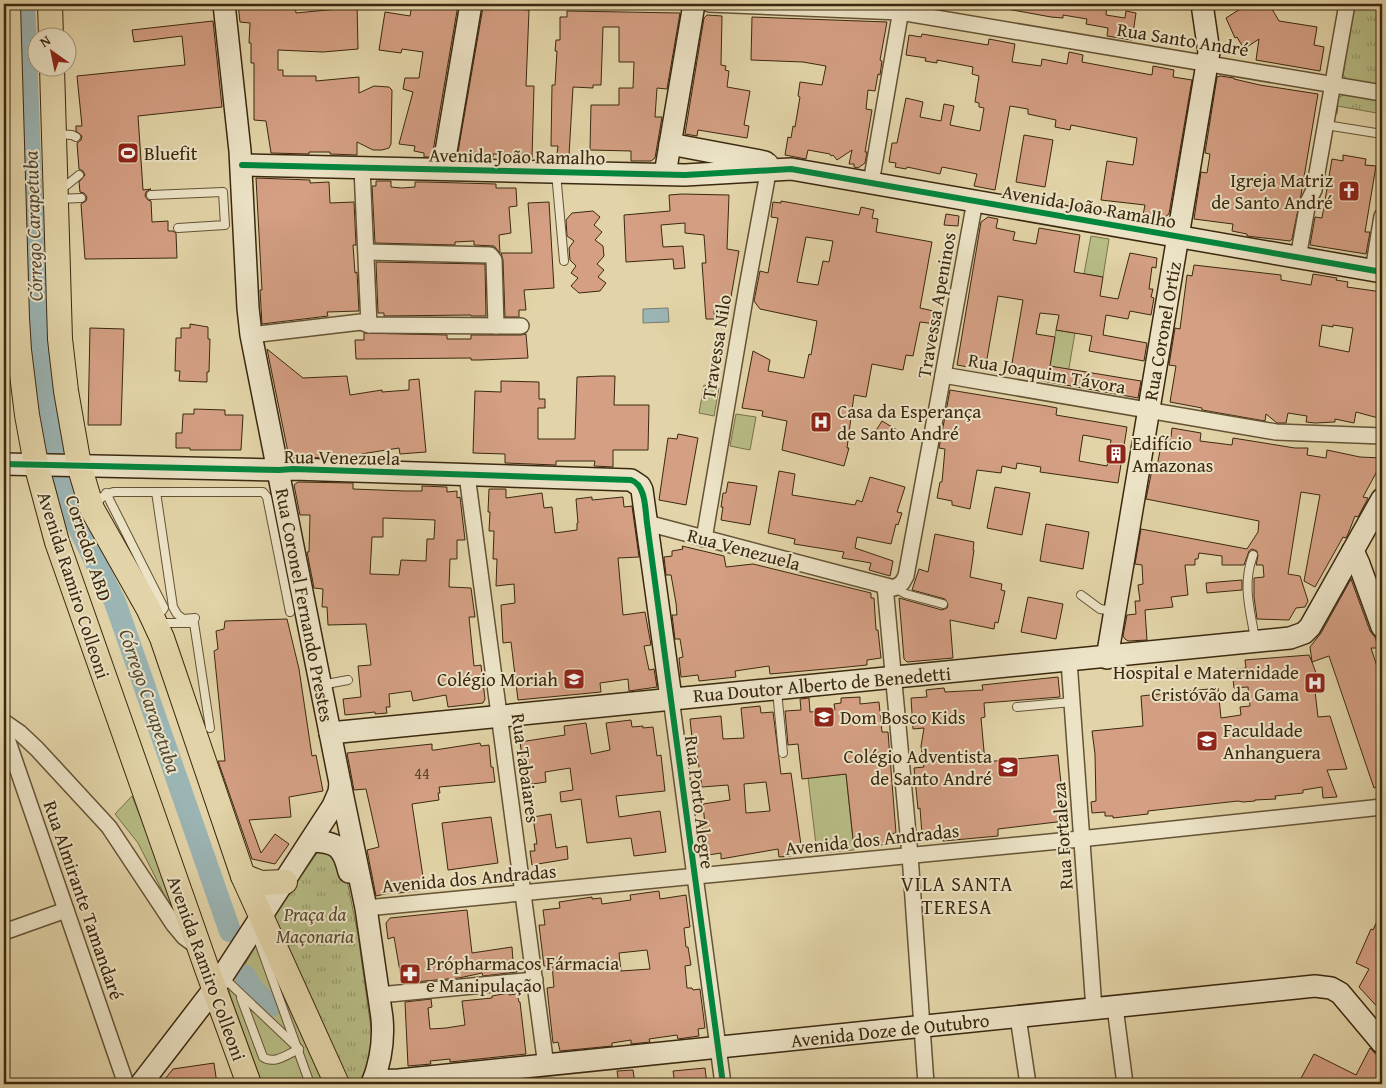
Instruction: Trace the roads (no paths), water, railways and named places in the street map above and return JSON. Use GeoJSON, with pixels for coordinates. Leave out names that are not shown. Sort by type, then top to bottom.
{"type":"FeatureCollection","features":[{"type":"Feature","properties":{"kind":"main road","name":"Avenida Ramiro Colleoni"},"geometry":{"type":"LineString","coordinates":[[8,4],[7,109],[9,212],[19,350],[25,399],[44,465],[57,542],[199,948],[218,977],[249,1084]]}},
{"type":"Feature","properties":{"kind":"main road"},"geometry":{"type":"LineString","coordinates":[[50,4],[51,28]]}},
{"type":"Feature","properties":{"kind":"main road"},"geometry":{"type":"LineString","coordinates":[[54,78],[65,136],[56,195],[59,308],[71,465],[99,501],[162,638],[243,876],[253,917],[336,1084]]}},
{"type":"Feature","properties":{"kind":"main road"},"geometry":{"type":"LineString","coordinates":[[243,876],[261,882],[285,882]]}},
{"type":"Feature","properties":{"kind":"street","name":"Rua Coronel Fernando Prestes"},"geometry":{"type":"LineString","coordinates":[[224,4],[242,165],[248,308],[251,335],[366,908],[379,995],[383,1038],[373,1083]]}},
{"type":"Feature","properties":{"kind":"street"},"geometry":{"type":"LineString","coordinates":[[443,169],[471,4]]}},
{"type":"Feature","properties":{"kind":"street"},"geometry":{"type":"LineString","coordinates":[[665,174],[694,4]]}},
{"type":"Feature","properties":{"kind":"street","name":"Rua Santo André"},"geometry":{"type":"LineString","coordinates":[[709,4],[901,8],[1382,93]]}},
{"type":"Feature","properties":{"kind":"street","name":"Rua Coronel Ortiz"},"geometry":{"type":"LineString","coordinates":[[1107,658],[1207,63],[1209,48],[1202,4]]}},
{"type":"Feature","properties":{"kind":"street"},"geometry":{"type":"LineString","coordinates":[[1298,258],[1308,202],[1314,190],[1347,4]]}},
{"type":"Feature","properties":{"kind":"street"},"geometry":{"type":"LineString","coordinates":[[871,183],[901,8]]}},
{"type":"Feature","properties":{"kind":"street","name":"Avenida João Ramalho"},"geometry":{"type":"LineString","coordinates":[[670,144],[769,166],[1378,271]]}},
{"type":"Feature","properties":{"kind":"street","name":"Avenida João Ramalho"},"geometry":{"type":"LineString","coordinates":[[242,165],[685,175],[769,166]]}},
{"type":"Feature","properties":{"kind":"street","name":"Travessa Nilo"},"geometry":{"type":"LineString","coordinates":[[704,539],[746,287],[769,166]]}},
{"type":"Feature","properties":{"kind":"street"},"geometry":{"type":"LineString","coordinates":[[362,168],[369,325]]}},
{"type":"Feature","properties":{"kind":"street","name":"Travessa Apeninos"},"geometry":{"type":"LineString","coordinates":[[890,587],[902,583],[906,576],[975,201]]}},
{"type":"Feature","properties":{"kind":"street"},"geometry":{"type":"LineString","coordinates":[[1378,271],[1382,216]]}},
{"type":"Feature","properties":{"kind":"street"},"geometry":{"type":"LineString","coordinates":[[367,252],[490,255],[494,260],[496,326]]}},
{"type":"Feature","properties":{"kind":"street"},"geometry":{"type":"LineString","coordinates":[[251,335],[361,322],[369,325],[521,326]]}},
{"type":"Feature","properties":{"kind":"street","name":"Rua Joaquim Távora"},"geometry":{"type":"LineString","coordinates":[[943,375],[1286,434],[1382,436]]}},
{"type":"Feature","properties":{"kind":"street","name":"Rua Venezuela"},"geometry":{"type":"LineString","coordinates":[[4,464],[293,469],[631,480],[636,482],[642,490],[647,523],[890,587]]}},
{"type":"Feature","properties":{"kind":"street","name":"Rua Tabaiares"},"geometry":{"type":"LineString","coordinates":[[467,475],[546,1066]]}},
{"type":"Feature","properties":{"kind":"street"},"geometry":{"type":"LineString","coordinates":[[1382,501],[1353,551],[1382,625]]}},
{"type":"Feature","properties":{"kind":"street","name":"Rua Porto Alegre"},"geometry":{"type":"LineString","coordinates":[[647,523],[723,1084]]}},
{"type":"Feature","properties":{"kind":"street","name":"Rua Doutor Alberto de Benedetti"},"geometry":{"type":"LineString","coordinates":[[330,733],[671,698],[1107,658],[1255,643],[1298,636],[1310,627],[1353,551]]}},
{"type":"Feature","properties":{"kind":"street"},"geometry":{"type":"LineString","coordinates":[[890,587],[894,677],[910,855],[926,1084]]}},
{"type":"Feature","properties":{"kind":"street","name":"Rua Fortaleza"},"geometry":{"type":"LineString","coordinates":[[1069,661],[1082,838],[1105,1008],[1125,1084]]}},
{"type":"Feature","properties":{"kind":"street"},"geometry":{"type":"LineString","coordinates":[[4,732],[20,733],[37,748],[110,827],[174,925],[184,937],[199,948]]}},
{"type":"Feature","properties":{"kind":"street","name":"Rua Almirante Tamandaré"},"geometry":{"type":"LineString","coordinates":[[4,732],[126,1084]]}},
{"type":"Feature","properties":{"kind":"street"},"geometry":{"type":"LineString","coordinates":[[141,1084],[218,977],[253,917],[285,882],[333,806],[340,783]]}},
{"type":"Feature","properties":{"kind":"street","name":"Avenida dos Andradas"},"geometry":{"type":"LineString","coordinates":[[366,908],[695,877],[1382,807]]}},
{"type":"Feature","properties":{"kind":"street"},"geometry":{"type":"LineString","coordinates":[[312,840],[334,844],[344,855],[366,940],[373,956]]}},
{"type":"Feature","properties":{"kind":"street"},"geometry":{"type":"LineString","coordinates":[[4,932],[66,910]]}},
{"type":"Feature","properties":{"kind":"street"},"geometry":{"type":"LineString","coordinates":[[379,995],[535,980]]}},
{"type":"Feature","properties":{"kind":"street","name":"Avenida Doze de Outubro"},"geometry":{"type":"LineString","coordinates":[[373,1083],[1324,986],[1331,988],[1346,999],[1382,1043]]}},
{"type":"Feature","properties":{"kind":"street"},"geometry":{"type":"LineString","coordinates":[[1018,1017],[1028,1084]]}},
{"type":"Feature","properties":{"kind":"lane"},"geometry":{"type":"LineString","coordinates":[[1326,125],[1382,134]]}},
{"type":"Feature","properties":{"kind":"lane"},"geometry":{"type":"LineString","coordinates":[[556,172],[564,261]]}},
{"type":"Feature","properties":{"kind":"lane"},"geometry":{"type":"LineString","coordinates":[[56,195],[79,175]]}},
{"type":"Feature","properties":{"kind":"lane"},"geometry":{"type":"LineString","coordinates":[[151,195],[223,192],[225,225],[178,228]]}},
{"type":"Feature","properties":{"kind":"lane"},"geometry":{"type":"LineString","coordinates":[[56,195],[81,198]]}},
{"type":"Feature","properties":{"kind":"lane"},"geometry":{"type":"LineString","coordinates":[[99,501],[114,492],[263,492],[266,494],[290,612]]}},
{"type":"Feature","properties":{"kind":"lane"},"geometry":{"type":"LineString","coordinates":[[156,492],[173,607],[183,619],[195,618],[194,623],[210,728]]}},
{"type":"Feature","properties":{"kind":"lane"},"geometry":{"type":"LineString","coordinates":[[1253,555],[1248,568],[1246,585],[1255,643]]}},
{"type":"Feature","properties":{"kind":"lane","name":"Rua Venezuela"},"geometry":{"type":"LineString","coordinates":[[890,587],[906,594],[943,604]]}},
{"type":"Feature","properties":{"kind":"lane"},"geometry":{"type":"LineString","coordinates":[[1080,595],[1100,609],[1114,611]]}},
{"type":"Feature","properties":{"kind":"lane"},"geometry":{"type":"LineString","coordinates":[[152,615],[176,624],[194,623]]}},
{"type":"Feature","properties":{"kind":"lane"},"geometry":{"type":"LineString","coordinates":[[321,685],[348,680]]}},
{"type":"Feature","properties":{"kind":"lane"},"geometry":{"type":"LineString","coordinates":[[776,688],[783,753]]}},
{"type":"Feature","properties":{"kind":"lane"},"geometry":{"type":"LineString","coordinates":[[1017,707],[1072,702]]}},
{"type":"Feature","properties":{"kind":"lane"},"geometry":{"type":"LineString","coordinates":[[192,754],[253,917],[310,1084]]}},
{"type":"Feature","properties":{"kind":"lane"},"geometry":{"type":"LineString","coordinates":[[218,977],[299,1049]]}},
{"type":"Feature","properties":{"kind":"lane"},"geometry":{"type":"LineString","coordinates":[[240,995],[264,1058],[273,1061],[299,1049]]}},
{"type":"Feature","properties":{"kind":"water"},"geometry":{"type":"Polygon","coordinates":[[[668,308],[669,322],[643,323],[643,309],[668,308]]]}},
{"type":"Feature","properties":{"kind":"waterway","name":"Córrego Carapetuba"},"geometry":{"type":"LineString","coordinates":[[24,4],[37,335],[43,388],[54,447]]}},
{"type":"Feature","properties":{"kind":"waterway","name":"Córrego Carapetuba"},"geometry":{"type":"LineString","coordinates":[[60,475],[73,516],[115,602],[230,931]]}},
{"type":"Feature","properties":{"kind":"waterway","name":"Córrego Carapetuba"},"geometry":{"type":"LineString","coordinates":[[245,976],[253,989],[270,1006]]}},
{"type":"Feature","properties":{"kind":"place","name":"Bluefit"},"geometry":{"type":"Point","coordinates":[128,153]}},
{"type":"Feature","properties":{"kind":"place","name":"Igreja Matriz de Santo André"},"geometry":{"type":"Point","coordinates":[1349,191]}},
{"type":"Feature","properties":{"kind":"place","name":"Casa da Esperança de Santo André"},"geometry":{"type":"Point","coordinates":[821,422]}},
{"type":"Feature","properties":{"kind":"place","name":"Edifício Amazonas"},"geometry":{"type":"Point","coordinates":[1116,454]}},
{"type":"Feature","properties":{"kind":"place","name":"Colégio Moriah"},"geometry":{"type":"Point","coordinates":[574,679]}},
{"type":"Feature","properties":{"kind":"place","name":"Hospital e Maternidade Cristóvão da Gama"},"geometry":{"type":"Point","coordinates":[1315,683]}},
{"type":"Feature","properties":{"kind":"place","name":"Dom Bosco Kids"},"geometry":{"type":"Point","coordinates":[824,717]}},
{"type":"Feature","properties":{"kind":"place","name":"Faculdade Anhanguera"},"geometry":{"type":"Point","coordinates":[1207,741]}},
{"type":"Feature","properties":{"kind":"place","name":"Colégio Adventista de Santo André"},"geometry":{"type":"Point","coordinates":[1008,767]}},
{"type":"Feature","properties":{"kind":"place","name":"Própharmacos Fármacia e Manipulação"},"geometry":{"type":"Point","coordinates":[410,974]}},
{"type":"Feature","properties":{"kind":"district","name":"VILA SANTA TERESA"},"geometry":{"type":"Point","coordinates":[957,896]}},
{"type":"Feature","properties":{"kind":"park label","name":"Praça da Maçonaria"},"geometry":{"type":"Point","coordinates":[315,925]}}]}
